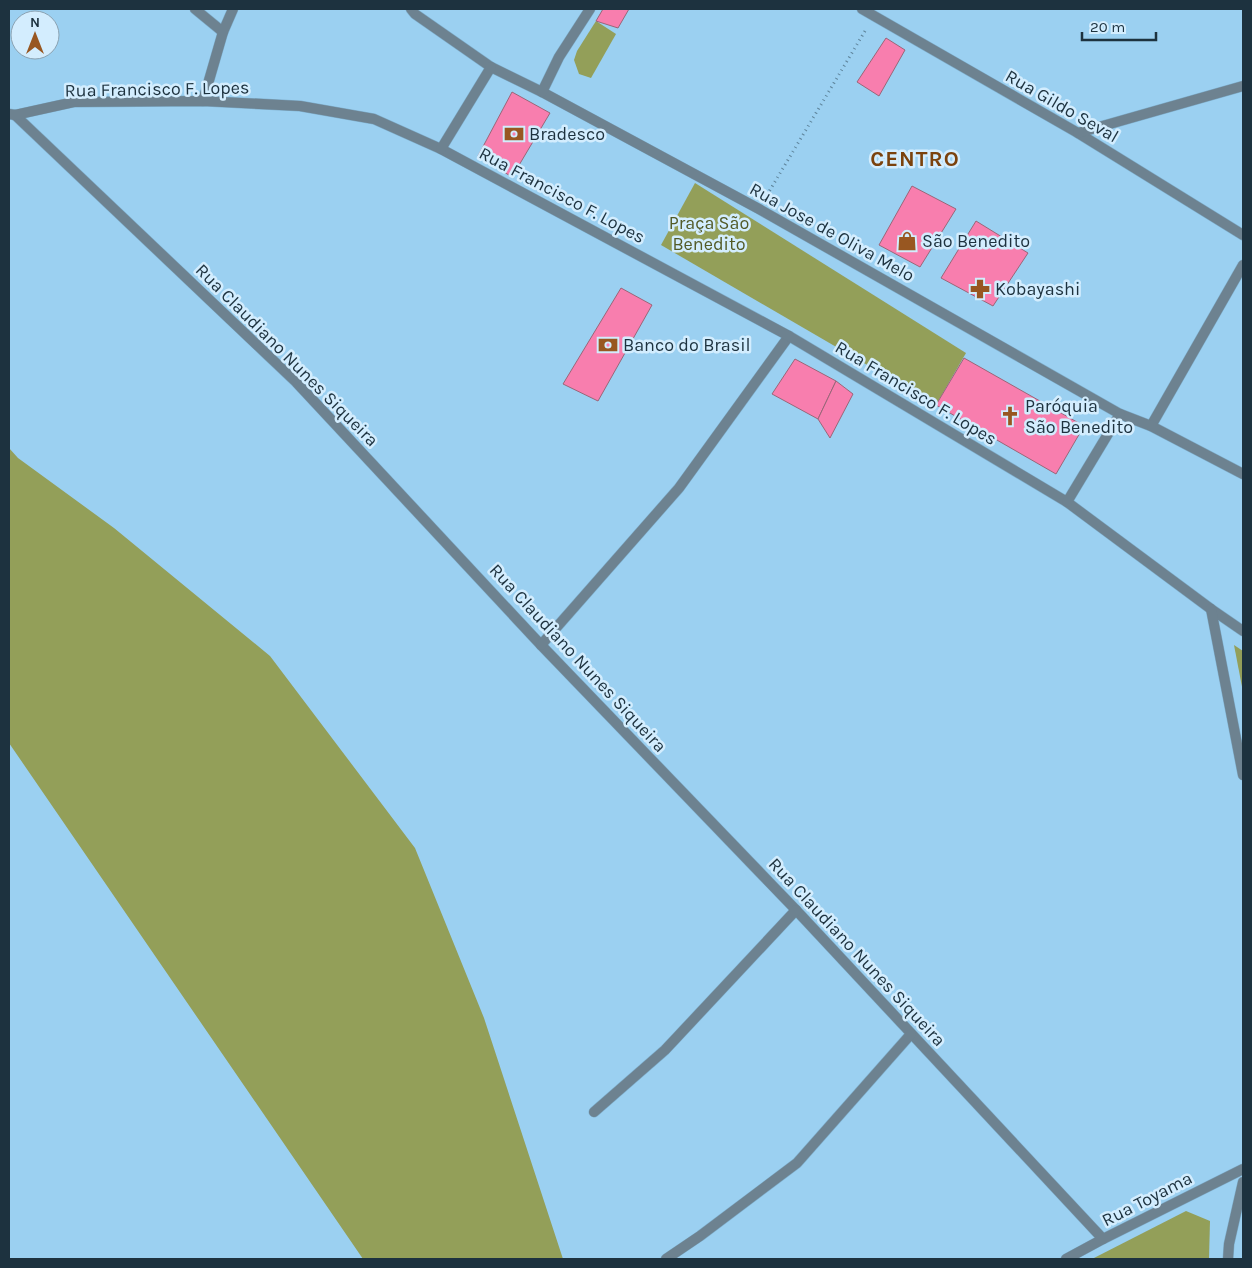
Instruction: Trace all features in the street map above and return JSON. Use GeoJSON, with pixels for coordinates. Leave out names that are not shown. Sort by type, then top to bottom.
{"type":"FeatureCollection","features":[{"type":"Feature","properties":{"kind":"street"},"geometry":{"type":"LineString","coordinates":[[195,9],[223,32]]}},
{"type":"Feature","properties":{"kind":"street"},"geometry":{"type":"LineString","coordinates":[[203,100],[223,32],[233,9]]}},
{"type":"Feature","properties":{"kind":"street","name":"Rua Jose de Oliva Melo"},"geometry":{"type":"LineString","coordinates":[[410,9],[491,67],[542,92],[759,209],[1120,414],[1151,426],[1243,474]]}},
{"type":"Feature","properties":{"kind":"street"},"geometry":{"type":"LineString","coordinates":[[542,92],[560,57],[590,9]]}},
{"type":"Feature","properties":{"kind":"street","name":"Rua Gildo Seval"},"geometry":{"type":"LineString","coordinates":[[862,9],[876,12],[1243,235]]}},
{"type":"Feature","properties":{"kind":"street"},"geometry":{"type":"LineString","coordinates":[[440,149],[491,67]]}},
{"type":"Feature","properties":{"kind":"street"},"geometry":{"type":"LineString","coordinates":[[1078,133],[1243,86]]}},
{"type":"Feature","properties":{"kind":"street","name":"Rua Francisco F. Lopes"},"geometry":{"type":"LineString","coordinates":[[12,114],[74,102],[203,100],[300,106],[374,119],[440,149],[789,336],[1066,502],[1243,631]]}},
{"type":"Feature","properties":{"kind":"street","name":"Rua Claudiano Nunes Siqueira"},"geometry":{"type":"LineString","coordinates":[[12,114],[296,382],[541,644],[796,910],[1102,1239]]}},
{"type":"Feature","properties":{"kind":"street"},"geometry":{"type":"LineString","coordinates":[[1151,426],[1243,265]]}},
{"type":"Feature","properties":{"kind":"street"},"geometry":{"type":"LineString","coordinates":[[541,644],[679,488],[789,336]]}},
{"type":"Feature","properties":{"kind":"street"},"geometry":{"type":"LineString","coordinates":[[1066,502],[1120,414]]}},
{"type":"Feature","properties":{"kind":"street"},"geometry":{"type":"LineString","coordinates":[[1211,609],[1242,757],[1243,775]]}},
{"type":"Feature","properties":{"kind":"street"},"geometry":{"type":"LineString","coordinates":[[594,1112],[666,1050],[796,910]]}},
{"type":"Feature","properties":{"kind":"street"},"geometry":{"type":"LineString","coordinates":[[666,1259],[700,1236],[796,1163],[911,1034]]}},
{"type":"Feature","properties":{"kind":"street","name":"Rua Toyama"},"geometry":{"type":"LineString","coordinates":[[1066,1259],[1243,1168]]}},
{"type":"Feature","properties":{"kind":"street"},"geometry":{"type":"LineString","coordinates":[[1228,1259],[1229,1244],[1243,1182]]}},
{"type":"Feature","properties":{"kind":"path"},"geometry":{"type":"LineString","coordinates":[[759,209],[876,12]]}},
{"type":"Feature","properties":{"kind":"green space"},"geometry":{"type":"Polygon","coordinates":[[[596,21],[616,34],[591,78],[579,74],[574,60],[577,51],[596,21]]]}},
{"type":"Feature","properties":{"kind":"green space","name":"Praça São Benedito"},"geometry":{"type":"Polygon","coordinates":[[[695,183],[966,353],[936,405],[661,245],[695,183]]]}},
{"type":"Feature","properties":{"kind":"green space"},"geometry":{"type":"Polygon","coordinates":[[[9,448],[18,458],[114,528],[270,656],[415,848],[484,1018],[563,1259],[363,1259],[9,743],[9,448]]]}},
{"type":"Feature","properties":{"kind":"green space"},"geometry":{"type":"Polygon","coordinates":[[[1234,645],[1243,651],[1243,692],[1234,645]]]}},
{"type":"Feature","properties":{"kind":"green space"},"geometry":{"type":"Polygon","coordinates":[[[1186,1211],[1210,1221],[1209,1259],[1092,1259],[1186,1211]]]}},
{"type":"Feature","properties":{"kind":"building"},"geometry":{"type":"Polygon","coordinates":[[[603,9],[629,9],[618,28],[596,21],[603,9]]]}},
{"type":"Feature","properties":{"kind":"building"},"geometry":{"type":"Polygon","coordinates":[[[886,38],[905,50],[879,96],[857,82],[886,38]]]}},
{"type":"Feature","properties":{"kind":"building","name":"Bradesco"},"geometry":{"type":"Polygon","coordinates":[[[512,92],[550,113],[512,177],[478,156],[512,92]]]}},
{"type":"Feature","properties":{"kind":"building"},"geometry":{"type":"Polygon","coordinates":[[[912,186],[956,209],[920,267],[879,245],[912,186]]]}},
{"type":"Feature","properties":{"kind":"building"},"geometry":{"type":"Polygon","coordinates":[[[976,221],[1028,253],[993,306],[941,278],[976,221]]]}},
{"type":"Feature","properties":{"kind":"building","name":"Banco do Brasil"},"geometry":{"type":"Polygon","coordinates":[[[621,288],[652,305],[598,401],[563,384],[621,288]]]}},
{"type":"Feature","properties":{"kind":"building","name":"Paróquia São Benedito"},"geometry":{"type":"Polygon","coordinates":[[[964,358],[1084,426],[1056,474],[936,405],[964,358]]]}},
{"type":"Feature","properties":{"kind":"building"},"geometry":{"type":"Polygon","coordinates":[[[795,359],[836,381],[818,419],[772,394],[795,359]]]}},
{"type":"Feature","properties":{"kind":"building"},"geometry":{"type":"Polygon","coordinates":[[[836,381],[853,394],[830,438],[818,419],[836,381]]]}},
{"type":"Feature","properties":{"kind":"place","name":"Bradesco"},"geometry":{"type":"Point","coordinates":[514,134]}},
{"type":"Feature","properties":{"kind":"place","name":"São Benedito"},"geometry":{"type":"Point","coordinates":[907,241]}},
{"type":"Feature","properties":{"kind":"place","name":"Kobayashi"},"geometry":{"type":"Point","coordinates":[980,289]}},
{"type":"Feature","properties":{"kind":"place","name":"Banco do Brasil"},"geometry":{"type":"Point","coordinates":[608,345]}},
{"type":"Feature","properties":{"kind":"place","name":"Paróquia São Benedito"},"geometry":{"type":"Point","coordinates":[1010,416]}},
{"type":"Feature","properties":{"kind":"district","name":"CENTRO"},"geometry":{"type":"Point","coordinates":[915,158]}}]}
